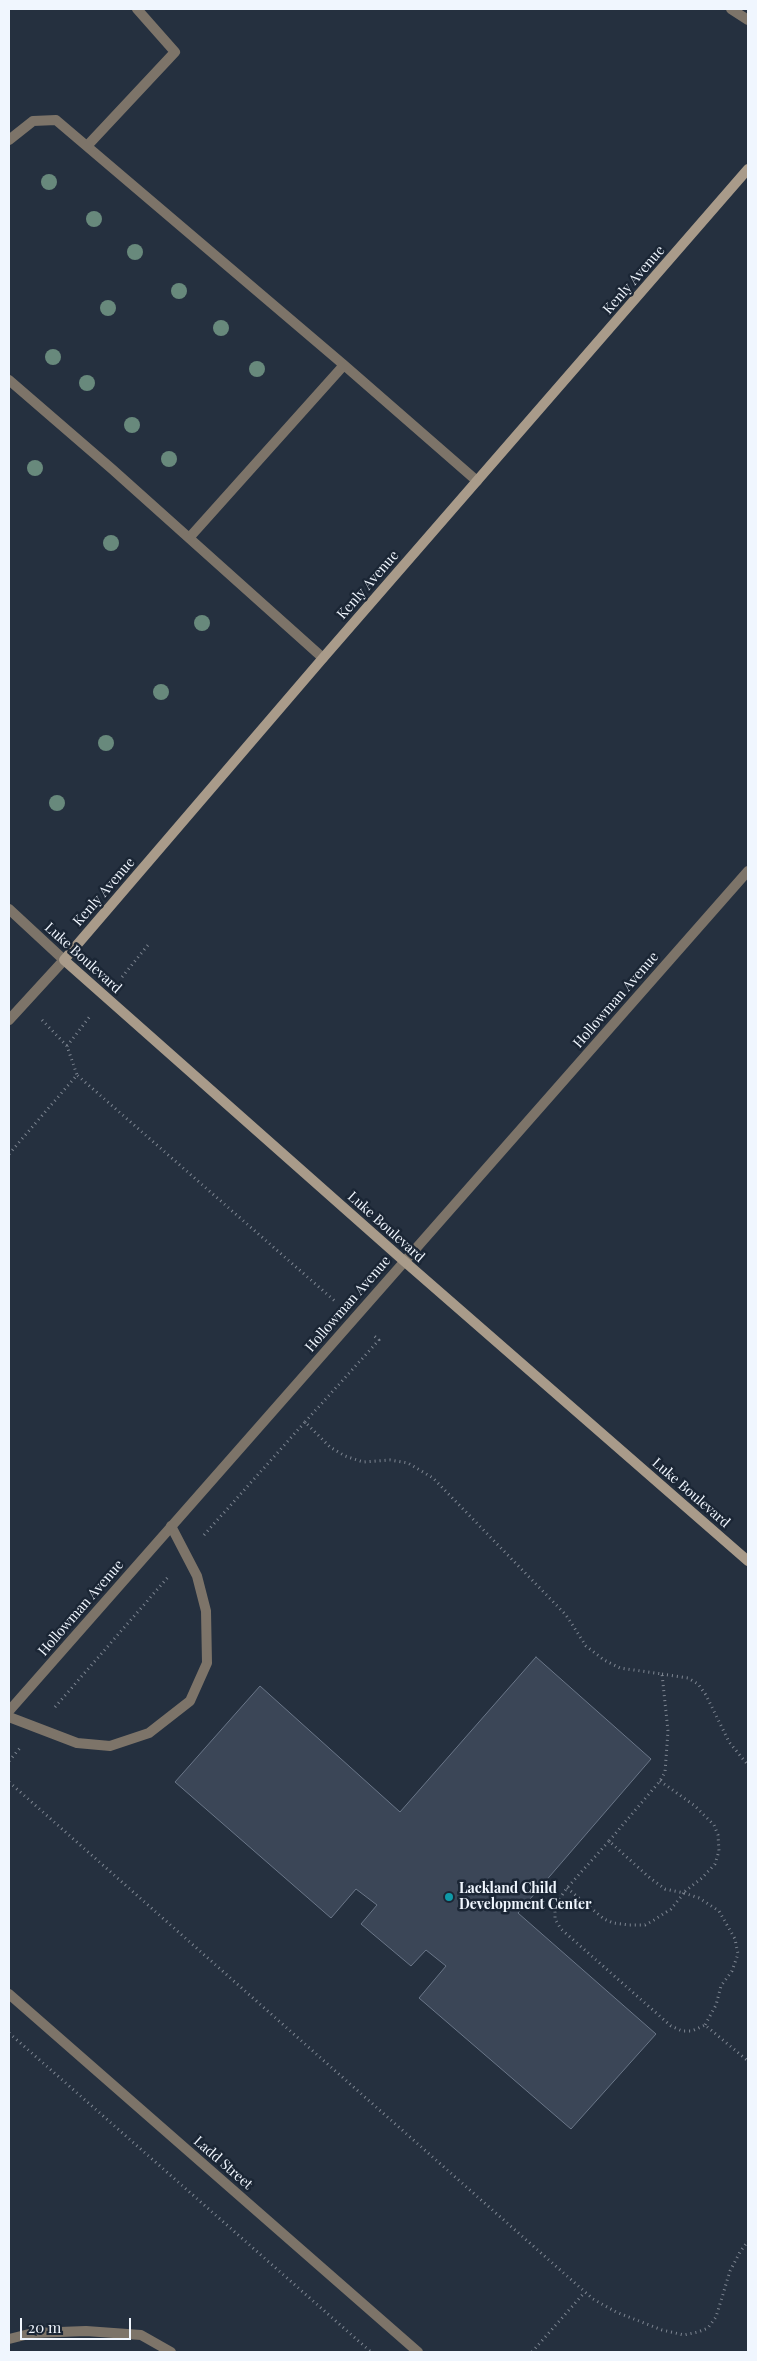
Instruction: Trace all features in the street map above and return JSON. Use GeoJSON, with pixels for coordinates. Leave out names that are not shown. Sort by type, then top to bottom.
{"type":"FeatureCollection","features":[{"type":"Feature","properties":{"kind":"street"},"geometry":{"type":"LineString","coordinates":[[87,146],[175,52],[137,9]]}},
{"type":"Feature","properties":{"kind":"street"},"geometry":{"type":"LineString","coordinates":[[730,9],[748,20]]}},
{"type":"Feature","properties":{"kind":"street"},"geometry":{"type":"LineString","coordinates":[[9,140],[33,121],[56,120],[477,481]]}},
{"type":"Feature","properties":{"kind":"street","name":"Kenly Avenue"},"geometry":{"type":"LineString","coordinates":[[9,1020],[64,960],[323,658],[748,169]]}},
{"type":"Feature","properties":{"kind":"street"},"geometry":{"type":"LineString","coordinates":[[189,538],[344,365]]}},
{"type":"Feature","properties":{"kind":"street"},"geometry":{"type":"LineString","coordinates":[[9,380],[323,658]]}},
{"type":"Feature","properties":{"kind":"street","name":"Hollowman Avenue"},"geometry":{"type":"LineString","coordinates":[[9,1711],[748,871]]}},
{"type":"Feature","properties":{"kind":"street","name":"Luke Boulevard"},"geometry":{"type":"LineString","coordinates":[[9,909],[404,1261],[748,1561]]}},
{"type":"Feature","properties":{"kind":"street"},"geometry":{"type":"LineString","coordinates":[[9,1717],[77,1743],[110,1746],[149,1733],[190,1702],[207,1663],[206,1611],[197,1576],[171,1526]]}},
{"type":"Feature","properties":{"kind":"street","name":"Ladd Street"},"geometry":{"type":"LineString","coordinates":[[9,1994],[418,2352]]}},
{"type":"Feature","properties":{"kind":"street"},"geometry":{"type":"LineString","coordinates":[[9,2339],[33,2333],[86,2331],[140,2335],[171,2352]]}},
{"type":"Feature","properties":{"kind":"path"},"geometry":{"type":"LineString","coordinates":[[9,1761],[186,1556],[379,1340],[77,1075],[67,1046],[25,1002]]}},
{"type":"Feature","properties":{"kind":"path"},"geometry":{"type":"LineString","coordinates":[[9,1154],[77,1075]]}},
{"type":"Feature","properties":{"kind":"path"},"geometry":{"type":"LineString","coordinates":[[305,1422],[330,1447],[345,1456],[363,1462],[390,1460],[408,1463],[428,1474],[566,1615],[586,1646],[604,1660],[620,1668],[688,1678],[698,1684],[706,1695],[729,1742],[748,1765]]}},
{"type":"Feature","properties":{"kind":"path"},"geometry":{"type":"LineString","coordinates":[[609,1841],[665,1889],[699,1898],[719,1911],[735,1939],[738,1954],[732,1971],[721,1986],[716,2005],[705,2025],[692,2031],[682,2031],[671,2026],[561,1929],[555,1919],[555,1905],[567,1888],[660,1781],[665,1772],[668,1746],[662,1674]]}},
{"type":"Feature","properties":{"kind":"path"},"geometry":{"type":"LineString","coordinates":[[567,1888],[604,1919],[613,1923],[645,1925],[671,1909],[684,1893],[715,1864],[719,1851],[718,1835],[714,1825],[696,1806],[660,1781]]}},
{"type":"Feature","properties":{"kind":"path"},"geometry":{"type":"LineString","coordinates":[[9,1782],[584,2292],[616,2312],[662,2330],[684,2335],[708,2328],[716,2317],[730,2271],[748,2241]]}},
{"type":"Feature","properties":{"kind":"path"},"geometry":{"type":"LineString","coordinates":[[705,2025],[748,2061]]}},
{"type":"Feature","properties":{"kind":"path"},"geometry":{"type":"LineString","coordinates":[[9,2033],[371,2352]]}},
{"type":"Feature","properties":{"kind":"path"},"geometry":{"type":"LineString","coordinates":[[532,2352],[584,2292]]}},
{"type":"Feature","properties":{"kind":"building","name":"Lackland Child Development Center"},"geometry":{"type":"Polygon","coordinates":[[[536,1657],[651,1759],[518,1913],[656,2034],[571,2129],[419,1998],[446,1966],[426,1950],[411,1966],[361,1924],[377,1905],[356,1889],[331,1918],[175,1782],[260,1686],[400,1812],[536,1657]]]}},
{"type":"Feature","properties":{"kind":"place","name":"Lackland Child Development Center"},"geometry":{"type":"Point","coordinates":[449,1897]}}]}
